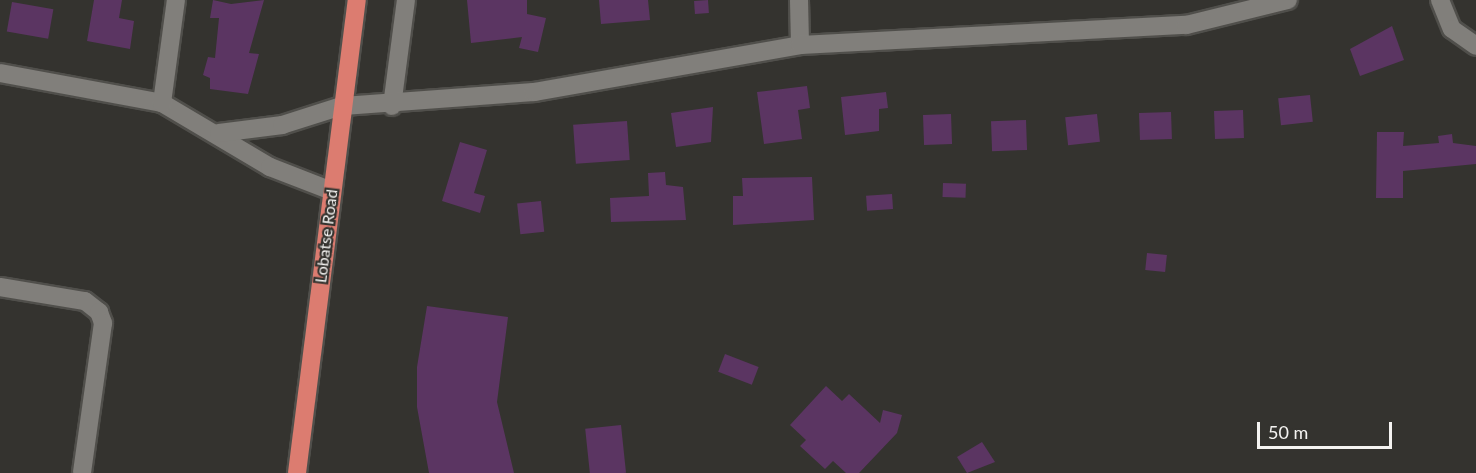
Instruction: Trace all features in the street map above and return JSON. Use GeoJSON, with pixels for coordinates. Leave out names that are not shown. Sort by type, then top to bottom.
{"type":"FeatureCollection","features":[{"type":"Feature","properties":{"kind":"highway","name":"Lobatse Road"},"geometry":{"type":"LineString","coordinates":[[297,473],[357,0]]}},
{"type":"Feature","properties":{"kind":"street"},"geometry":{"type":"LineString","coordinates":[[162,103],[176,0]]}},
{"type":"Feature","properties":{"kind":"street"},"geometry":{"type":"LineString","coordinates":[[392,106],[406,0]]}},
{"type":"Feature","properties":{"kind":"street"},"geometry":{"type":"LineString","coordinates":[[799,0],[800,45]]}},
{"type":"Feature","properties":{"kind":"street"},"geometry":{"type":"LineString","coordinates":[[219,133],[282,125],[342,106],[392,106],[534,92],[800,45],[1186,25],[1288,0]]}},
{"type":"Feature","properties":{"kind":"street"},"geometry":{"type":"LineString","coordinates":[[1440,0],[1452,29],[1476,46]]}},
{"type":"Feature","properties":{"kind":"street"},"geometry":{"type":"LineString","coordinates":[[0,73],[162,103],[219,133],[278,171],[332,191]]}},
{"type":"Feature","properties":{"kind":"street"},"geometry":{"type":"LineString","coordinates":[[0,287],[85,301],[99,312],[103,323],[82,473]]}},
{"type":"Feature","properties":{"kind":"building"},"geometry":{"type":"Polygon","coordinates":[[[94,0],[122,0],[119,18],[134,21],[130,49],[87,41],[94,0]]]}},
{"type":"Feature","properties":{"kind":"building"},"geometry":{"type":"Polygon","coordinates":[[[213,0],[231,4],[264,0],[249,53],[259,54],[248,94],[210,89],[210,78],[203,75],[208,57],[215,58],[219,18],[210,18],[213,0]]]}},
{"type":"Feature","properties":{"kind":"building"},"geometry":{"type":"Polygon","coordinates":[[[467,0],[527,0],[527,14],[546,18],[538,52],[519,48],[522,37],[471,43],[467,0]]]}},
{"type":"Feature","properties":{"kind":"building"},"geometry":{"type":"Polygon","coordinates":[[[599,0],[648,0],[650,20],[601,24],[599,0]]]}},
{"type":"Feature","properties":{"kind":"building"},"geometry":{"type":"Polygon","coordinates":[[[708,0],[709,13],[695,14],[694,1],[708,0]]]}},
{"type":"Feature","properties":{"kind":"building"},"geometry":{"type":"Polygon","coordinates":[[[12,2],[53,9],[48,39],[7,32],[12,2]]]}},
{"type":"Feature","properties":{"kind":"building"},"geometry":{"type":"Polygon","coordinates":[[[1392,26],[1404,60],[1360,76],[1350,49],[1392,26]]]}},
{"type":"Feature","properties":{"kind":"building"},"geometry":{"type":"Polygon","coordinates":[[[807,86],[810,108],[798,110],[802,139],[764,144],[757,92],[807,86]]]}},
{"type":"Feature","properties":{"kind":"building"},"geometry":{"type":"Polygon","coordinates":[[[886,92],[888,108],[879,109],[879,131],[845,135],[841,97],[886,92]]]}},
{"type":"Feature","properties":{"kind":"building"},"geometry":{"type":"Polygon","coordinates":[[[1310,95],[1313,122],[1281,125],[1278,98],[1310,95]]]}},
{"type":"Feature","properties":{"kind":"building"},"geometry":{"type":"Polygon","coordinates":[[[713,107],[711,142],[676,147],[671,113],[713,107]]]}},
{"type":"Feature","properties":{"kind":"building"},"geometry":{"type":"Polygon","coordinates":[[[1243,110],[1244,138],[1215,139],[1214,111],[1243,110]]]}},
{"type":"Feature","properties":{"kind":"building"},"geometry":{"type":"Polygon","coordinates":[[[1171,112],[1172,139],[1140,140],[1139,113],[1171,112]]]}},
{"type":"Feature","properties":{"kind":"building"},"geometry":{"type":"Polygon","coordinates":[[[951,114],[952,144],[924,145],[923,115],[951,114]]]}},
{"type":"Feature","properties":{"kind":"building"},"geometry":{"type":"Polygon","coordinates":[[[1097,114],[1100,142],[1068,145],[1065,117],[1097,114]]]}},
{"type":"Feature","properties":{"kind":"building"},"geometry":{"type":"Polygon","coordinates":[[[1026,120],[1027,150],[992,151],[991,121],[1026,120]]]}},
{"type":"Feature","properties":{"kind":"building"},"geometry":{"type":"Polygon","coordinates":[[[627,121],[630,160],[576,164],[573,125],[627,121]]]}},
{"type":"Feature","properties":{"kind":"building"},"geometry":{"type":"Polygon","coordinates":[[[1377,132],[1404,132],[1403,146],[1439,143],[1438,136],[1452,134],[1453,143],[1476,146],[1476,164],[1403,171],[1403,198],[1376,198],[1377,132]]]}},
{"type":"Feature","properties":{"kind":"building"},"geometry":{"type":"Polygon","coordinates":[[[460,142],[487,150],[474,193],[485,196],[480,213],[442,201],[460,142]]]}},
{"type":"Feature","properties":{"kind":"building"},"geometry":{"type":"Polygon","coordinates":[[[665,172],[666,185],[683,187],[686,220],[611,222],[610,198],[649,196],[648,173],[665,172]]]}},
{"type":"Feature","properties":{"kind":"building"},"geometry":{"type":"Polygon","coordinates":[[[812,177],[814,220],[733,225],[733,196],[743,196],[742,178],[812,177]]]}},
{"type":"Feature","properties":{"kind":"building"},"geometry":{"type":"Polygon","coordinates":[[[943,183],[966,184],[965,198],[943,197],[943,183]]]}},
{"type":"Feature","properties":{"kind":"building"},"geometry":{"type":"Polygon","coordinates":[[[892,194],[893,209],[867,211],[866,196],[892,194]]]}},
{"type":"Feature","properties":{"kind":"building"},"geometry":{"type":"Polygon","coordinates":[[[541,201],[544,232],[520,234],[517,204],[541,201]]]}},
{"type":"Feature","properties":{"kind":"building"},"geometry":{"type":"Polygon","coordinates":[[[1147,253],[1167,255],[1165,272],[1145,270],[1147,253]]]}},
{"type":"Feature","properties":{"kind":"building"},"geometry":{"type":"Polygon","coordinates":[[[427,306],[508,317],[497,402],[514,473],[429,473],[417,407],[417,367],[427,306]]]}},
{"type":"Feature","properties":{"kind":"building"},"geometry":{"type":"Polygon","coordinates":[[[725,354],[759,367],[752,385],[718,372],[725,354]]]}},
{"type":"Feature","properties":{"kind":"building"},"geometry":{"type":"Polygon","coordinates":[[[826,386],[842,401],[849,394],[880,423],[883,410],[902,415],[897,433],[859,473],[846,473],[833,461],[825,469],[800,446],[806,440],[790,425],[826,386]]]}},
{"type":"Feature","properties":{"kind":"building"},"geometry":{"type":"Polygon","coordinates":[[[621,425],[626,473],[590,473],[585,429],[621,425]]]}},
{"type":"Feature","properties":{"kind":"building"},"geometry":{"type":"Polygon","coordinates":[[[982,442],[995,462],[967,473],[957,457],[982,442]]]}}]}
